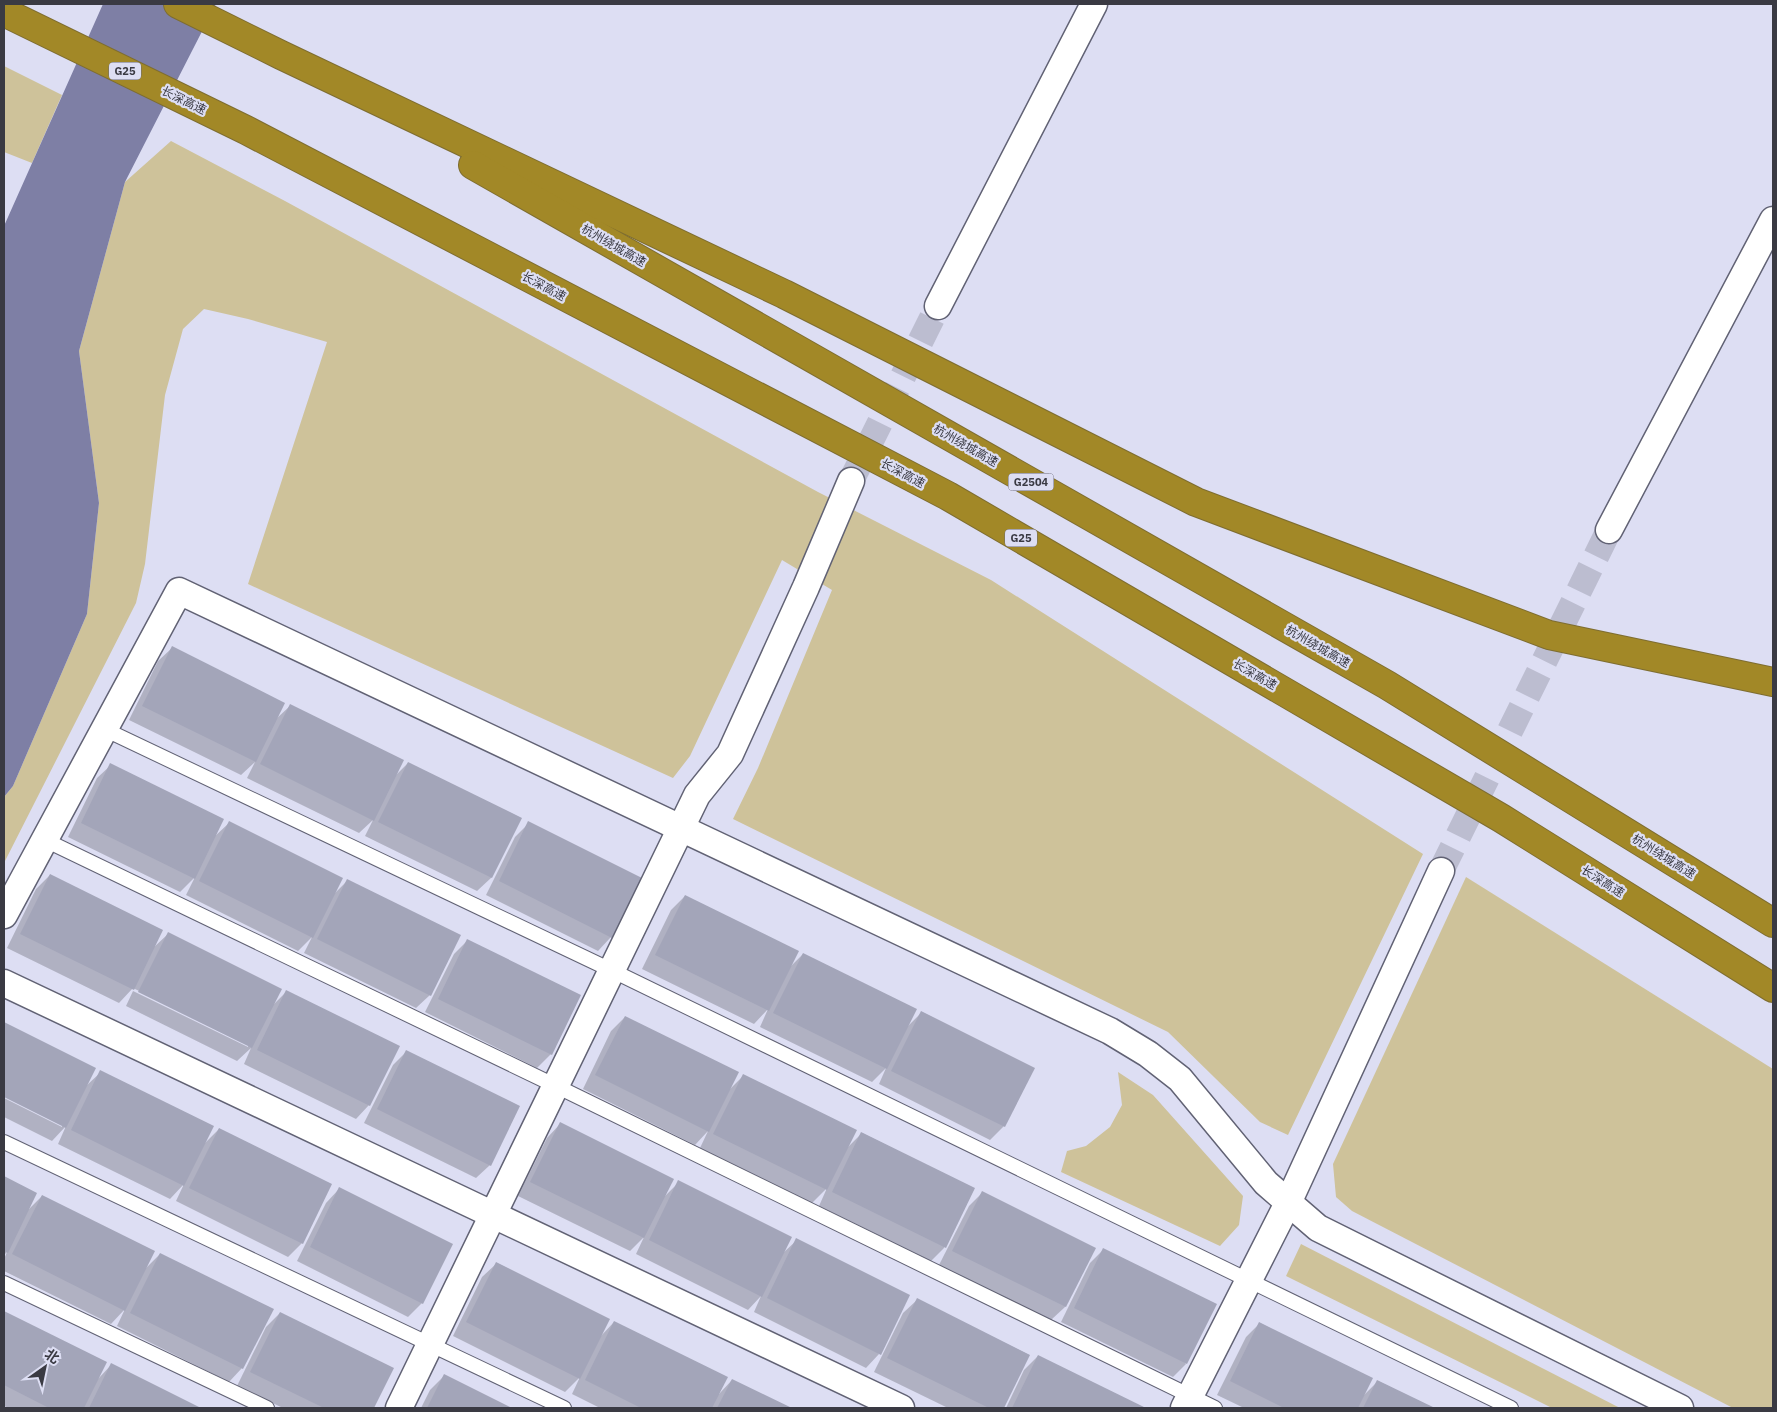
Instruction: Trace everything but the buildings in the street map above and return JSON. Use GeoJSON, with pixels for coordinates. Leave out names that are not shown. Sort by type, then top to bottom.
{"type":"FeatureCollection","features":[{"type":"Feature","properties":{"kind":"highway"},"geometry":{"type":"LineString","coordinates":[[178,4],[281,55],[784,294],[1196,502],[1549,635],[1773,682]]}},
{"type":"Feature","properties":{"kind":"highway","name":"长深高速"},"geometry":{"type":"LineString","coordinates":[[4,12],[246,130],[948,496],[1501,818],[1773,988]]}},
{"type":"Feature","properties":{"kind":"highway","name":"杭州绕城高速"},"geometry":{"type":"LineString","coordinates":[[281,55],[1387,686],[1773,923]]}},
{"type":"Feature","properties":{"kind":"street"},"geometry":{"type":"LineString","coordinates":[[938,306],[1094,4]]}},
{"type":"Feature","properties":{"kind":"street"},"geometry":{"type":"LineString","coordinates":[[1609,530],[1773,220]]}},
{"type":"Feature","properties":{"kind":"street"},"geometry":{"type":"LineString","coordinates":[[399,1408],[697,795],[730,754],[806,587],[851,480]]}},
{"type":"Feature","properties":{"kind":"street"},"geometry":{"type":"LineString","coordinates":[[4,916],[179,591],[1110,1031],[1148,1054],[1180,1079],[1266,1182],[1318,1228],[1680,1408]]}},
{"type":"Feature","properties":{"kind":"street"},"geometry":{"type":"LineString","coordinates":[[1187,1402],[1288,1203],[1441,871]]}},
{"type":"Feature","properties":{"kind":"street"},"geometry":{"type":"LineString","coordinates":[[4,983],[901,1408]]}},
{"type":"Feature","properties":{"kind":"lane"},"geometry":{"type":"LineString","coordinates":[[104,730],[613,971],[1512,1408]]}},
{"type":"Feature","properties":{"kind":"lane"},"geometry":{"type":"LineString","coordinates":[[45,840],[556,1086],[1187,1402],[1215,1408]]}},
{"type":"Feature","properties":{"kind":"lane"},"geometry":{"type":"LineString","coordinates":[[4,1142],[564,1408]]}},
{"type":"Feature","properties":{"kind":"lane"},"geometry":{"type":"LineString","coordinates":[[4,1283],[267,1408]]}},
{"type":"Feature","properties":{"kind":"shaded area"},"geometry":{"type":"Polygon","coordinates":[[[4,66],[62,95],[32,163],[4,152],[4,66]]]}},
{"type":"Feature","properties":{"kind":"shaded area"},"geometry":{"type":"Polygon","coordinates":[[[171,141],[285,201],[818,492],[991,580],[1423,854],[1288,1135],[1260,1122],[1168,1032],[733,819],[758,768],[832,590],[782,560],[690,756],[673,778],[248,584],[327,342],[248,319],[204,309],[183,329],[165,395],[145,564],[136,603],[4,863],[4,797],[13,786],[87,614],[99,503],[79,351],[125,182],[171,141]]]}},
{"type":"Feature","properties":{"kind":"shaded area"},"geometry":{"type":"Polygon","coordinates":[[[1466,877],[1773,1069],[1773,1408],[1733,1408],[1352,1211],[1336,1197],[1333,1164],[1466,877]]]}},
{"type":"Feature","properties":{"kind":"shaded area"},"geometry":{"type":"Polygon","coordinates":[[[1118,1072],[1153,1095],[1243,1196],[1239,1225],[1220,1246],[1061,1172],[1067,1151],[1086,1146],[1110,1127],[1122,1105],[1118,1072]]]}},
{"type":"Feature","properties":{"kind":"shaded area"},"geometry":{"type":"Polygon","coordinates":[[[1301,1244],[1620,1408],[1552,1408],[1286,1276],[1301,1244]]]}},
{"type":"Feature","properties":{"kind":"water"},"geometry":{"type":"Polygon","coordinates":[[[103,4],[216,4],[125,182],[79,351],[99,503],[87,614],[13,786],[4,797],[4,226],[103,4]]]}},
{"type":"Feature","properties":{"kind":"tunnel"},"geometry":{"type":"LineString","coordinates":[[851,481],[938,306]]}},
{"type":"Feature","properties":{"kind":"tunnel"},"geometry":{"type":"LineString","coordinates":[[1441,871],[1609,530]]}}]}
